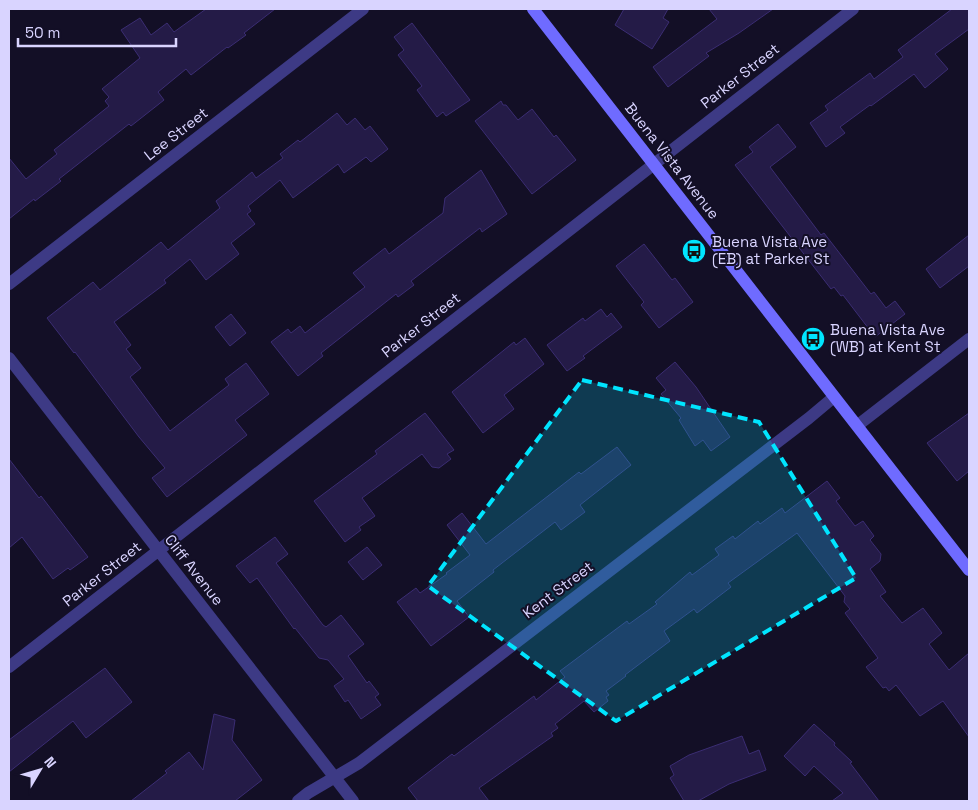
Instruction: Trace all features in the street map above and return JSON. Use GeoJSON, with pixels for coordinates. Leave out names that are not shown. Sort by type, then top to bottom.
{"type":"FeatureCollection","features":[{"type":"Feature","properties":{"kind":"street","name":"Lee Street"},"geometry":{"type":"LineString","coordinates":[[9,284],[363,9]]}},
{"type":"Feature","properties":{"kind":"street","name":"Buena Vista Avenue"},"geometry":{"type":"LineString","coordinates":[[533,9],[969,570]]}},
{"type":"Feature","properties":{"kind":"street","name":"Parker Street"},"geometry":{"type":"LineString","coordinates":[[9,667],[853,9]]}},
{"type":"Feature","properties":{"kind":"street"},"geometry":{"type":"LineString","coordinates":[[858,425],[969,339]]}},
{"type":"Feature","properties":{"kind":"street","name":"Cliff Avenue"},"geometry":{"type":"LineString","coordinates":[[9,358],[353,801]]}},
{"type":"Feature","properties":{"kind":"street","name":"Kent Street"},"geometry":{"type":"LineString","coordinates":[[298,801],[367,757],[834,397]]}},
{"type":"Feature","properties":{"kind":"highlighted area"},"geometry":{"type":"Polygon","coordinates":[[[582,380],[759,422],[856,578],[616,721],[428,586],[582,380]]]}},
{"type":"Feature","properties":{"kind":"building"},"geometry":{"type":"Polygon","coordinates":[[[206,9],[275,9],[244,33],[246,35],[191,75],[186,69],[158,92],[164,100],[131,126],[129,124],[59,179],[61,181],[9,219],[9,158],[26,179],[57,154],[54,150],[109,106],[105,101],[109,97],[102,89],[140,58],[121,30],[140,18],[151,35],[167,23],[174,32],[206,9]]]}},
{"type":"Feature","properties":{"kind":"building"},"geometry":{"type":"Polygon","coordinates":[[[624,9],[668,9],[663,18],[669,22],[652,49],[615,25],[624,9]]]}},
{"type":"Feature","properties":{"kind":"building"},"geometry":{"type":"Polygon","coordinates":[[[709,9],[773,9],[706,53],[709,56],[668,87],[653,67],[717,19],[709,9]]]}},
{"type":"Feature","properties":{"kind":"building"},"geometry":{"type":"Polygon","coordinates":[[[952,9],[969,9],[969,29],[935,54],[948,69],[925,88],[914,74],[840,127],[845,133],[826,147],[810,123],[828,110],[825,106],[870,73],[874,79],[903,57],[898,50],[952,9]]]}},
{"type":"Feature","properties":{"kind":"building"},"geometry":{"type":"Polygon","coordinates":[[[412,23],[470,100],[446,116],[443,112],[437,117],[417,90],[422,86],[398,55],[404,50],[394,37],[412,23]]]}},
{"type":"Feature","properties":{"kind":"building"},"geometry":{"type":"Polygon","coordinates":[[[501,101],[518,120],[532,109],[554,137],[556,135],[576,160],[532,194],[475,121],[501,101]]]}},
{"type":"Feature","properties":{"kind":"building"},"geometry":{"type":"Polygon","coordinates":[[[337,113],[347,125],[355,118],[365,130],[370,126],[388,149],[371,162],[366,157],[344,173],[338,164],[293,198],[280,180],[248,206],[251,211],[247,214],[255,224],[231,243],[239,254],[206,280],[190,259],[164,280],[166,283],[114,322],[131,345],[126,349],[141,368],[130,377],[170,431],[229,385],[225,379],[246,363],[269,394],[235,420],[247,435],[167,497],[152,478],[165,468],[47,318],[93,282],[100,290],[161,242],[168,250],[220,208],[216,201],[252,172],[256,178],[283,158],[280,154],[298,140],[300,142],[337,113]]]}},
{"type":"Feature","properties":{"kind":"building"},"geometry":{"type":"Polygon","coordinates":[[[778,124],[796,147],[770,167],[821,235],[824,233],[871,294],[874,292],[886,308],[895,301],[905,314],[875,337],[843,295],[841,296],[834,287],[831,289],[735,165],[753,152],[749,147],[778,124]]]}},
{"type":"Feature","properties":{"kind":"building"},"geometry":{"type":"Polygon","coordinates":[[[481,170],[507,214],[482,232],[480,228],[411,281],[414,285],[398,297],[396,294],[321,353],[323,356],[298,376],[271,342],[288,329],[291,333],[300,326],[305,333],[365,287],[353,273],[385,248],[389,254],[443,213],[445,198],[481,170]]]}},
{"type":"Feature","properties":{"kind":"building"},"geometry":{"type":"Polygon","coordinates":[[[969,235],[969,266],[940,288],[926,269],[969,235]]]}},
{"type":"Feature","properties":{"kind":"building"},"geometry":{"type":"Polygon","coordinates":[[[644,244],[672,280],[675,278],[693,302],[659,328],[641,305],[644,302],[616,266],[644,244]]]}},
{"type":"Feature","properties":{"kind":"building"},"geometry":{"type":"Polygon","coordinates":[[[601,309],[607,317],[611,313],[622,327],[583,356],[585,358],[567,371],[547,345],[583,318],[585,321],[601,309]]]}},
{"type":"Feature","properties":{"kind":"building"},"geometry":{"type":"Polygon","coordinates":[[[231,314],[246,333],[230,346],[215,327],[231,314]]]}},
{"type":"Feature","properties":{"kind":"building"},"geometry":{"type":"Polygon","coordinates":[[[525,338],[544,364],[504,395],[514,409],[483,433],[452,392],[514,342],[516,345],[525,338]]]}},
{"type":"Feature","properties":{"kind":"building"},"geometry":{"type":"Polygon","coordinates":[[[675,362],[696,387],[730,437],[711,451],[703,440],[695,446],[679,420],[681,418],[661,394],[666,390],[656,378],[675,362]]]}},
{"type":"Feature","properties":{"kind":"building"},"geometry":{"type":"Polygon","coordinates":[[[425,413],[454,450],[447,454],[451,459],[439,468],[432,467],[422,454],[362,498],[375,516],[359,527],[361,530],[345,542],[314,501],[377,454],[375,451],[425,413]]]}},
{"type":"Feature","properties":{"kind":"building"},"geometry":{"type":"Polygon","coordinates":[[[969,413],[969,471],[957,481],[927,443],[969,413]]]}},
{"type":"Feature","properties":{"kind":"building"},"geometry":{"type":"Polygon","coordinates":[[[617,447],[631,465],[580,505],[585,512],[561,530],[555,522],[493,570],[494,572],[457,601],[469,617],[431,646],[397,602],[416,588],[420,593],[470,555],[447,525],[462,513],[486,544],[579,472],[581,474],[617,447]]]}},
{"type":"Feature","properties":{"kind":"building"},"geometry":{"type":"Polygon","coordinates":[[[9,459],[39,498],[41,496],[88,557],[53,579],[22,537],[9,548],[9,459]]]}},
{"type":"Feature","properties":{"kind":"building"},"geometry":{"type":"Polygon","coordinates":[[[827,481],[840,498],[836,501],[855,526],[863,521],[874,536],[870,540],[881,554],[880,561],[870,569],[886,592],[880,596],[902,623],[923,608],[942,633],[929,644],[949,670],[969,653],[969,737],[943,701],[920,716],[896,685],[889,691],[886,687],[883,688],[866,667],[878,658],[845,613],[850,609],[844,602],[845,596],[797,533],[728,583],[731,587],[697,613],[694,609],[664,631],[670,641],[606,691],[609,695],[606,697],[608,701],[594,712],[584,701],[555,724],[558,728],[551,733],[553,736],[479,788],[489,801],[418,801],[408,788],[452,754],[454,756],[534,696],[536,700],[565,677],[560,671],[627,621],[629,624],[657,604],[655,602],[690,572],[692,575],[719,555],[715,549],[733,536],[735,539],[758,521],[760,524],[782,508],[785,513],[827,481]]]}},
{"type":"Feature","properties":{"kind":"building"},"geometry":{"type":"Polygon","coordinates":[[[275,537],[288,554],[276,563],[323,625],[326,627],[341,615],[364,644],[348,656],[367,683],[369,681],[379,694],[375,697],[381,705],[361,719],[348,700],[345,702],[334,686],[344,679],[328,660],[319,658],[294,629],[257,578],[250,583],[236,566],[275,537]]]}},
{"type":"Feature","properties":{"kind":"building"},"geometry":{"type":"Polygon","coordinates":[[[367,547],[382,565],[363,580],[348,562],[367,547]]]}},
{"type":"Feature","properties":{"kind":"building"},"geometry":{"type":"Polygon","coordinates":[[[105,668],[132,702],[86,738],[73,721],[9,772],[9,740],[105,668]]]}},
{"type":"Feature","properties":{"kind":"building"},"geometry":{"type":"Polygon","coordinates":[[[214,714],[235,720],[232,740],[262,780],[235,801],[131,801],[167,773],[165,771],[189,752],[203,770],[214,714]]]}},
{"type":"Feature","properties":{"kind":"building"},"geometry":{"type":"Polygon","coordinates":[[[814,724],[852,762],[850,763],[879,801],[832,801],[843,793],[814,766],[805,776],[784,756],[814,724]]]}},
{"type":"Feature","properties":{"kind":"building"},"geometry":{"type":"Polygon","coordinates":[[[742,736],[749,754],[759,750],[766,770],[729,784],[698,801],[684,801],[670,778],[674,775],[670,766],[689,755],[742,736]]]}},
{"type":"Feature","properties":{"kind":"place","name":"Buena Vista Ave (EB) at Parker St"},"geometry":{"type":"Point","coordinates":[694,251]}},
{"type":"Feature","properties":{"kind":"place","name":"Buena Vista Ave (WB) at Kent St"},"geometry":{"type":"Point","coordinates":[813,339]}}]}
